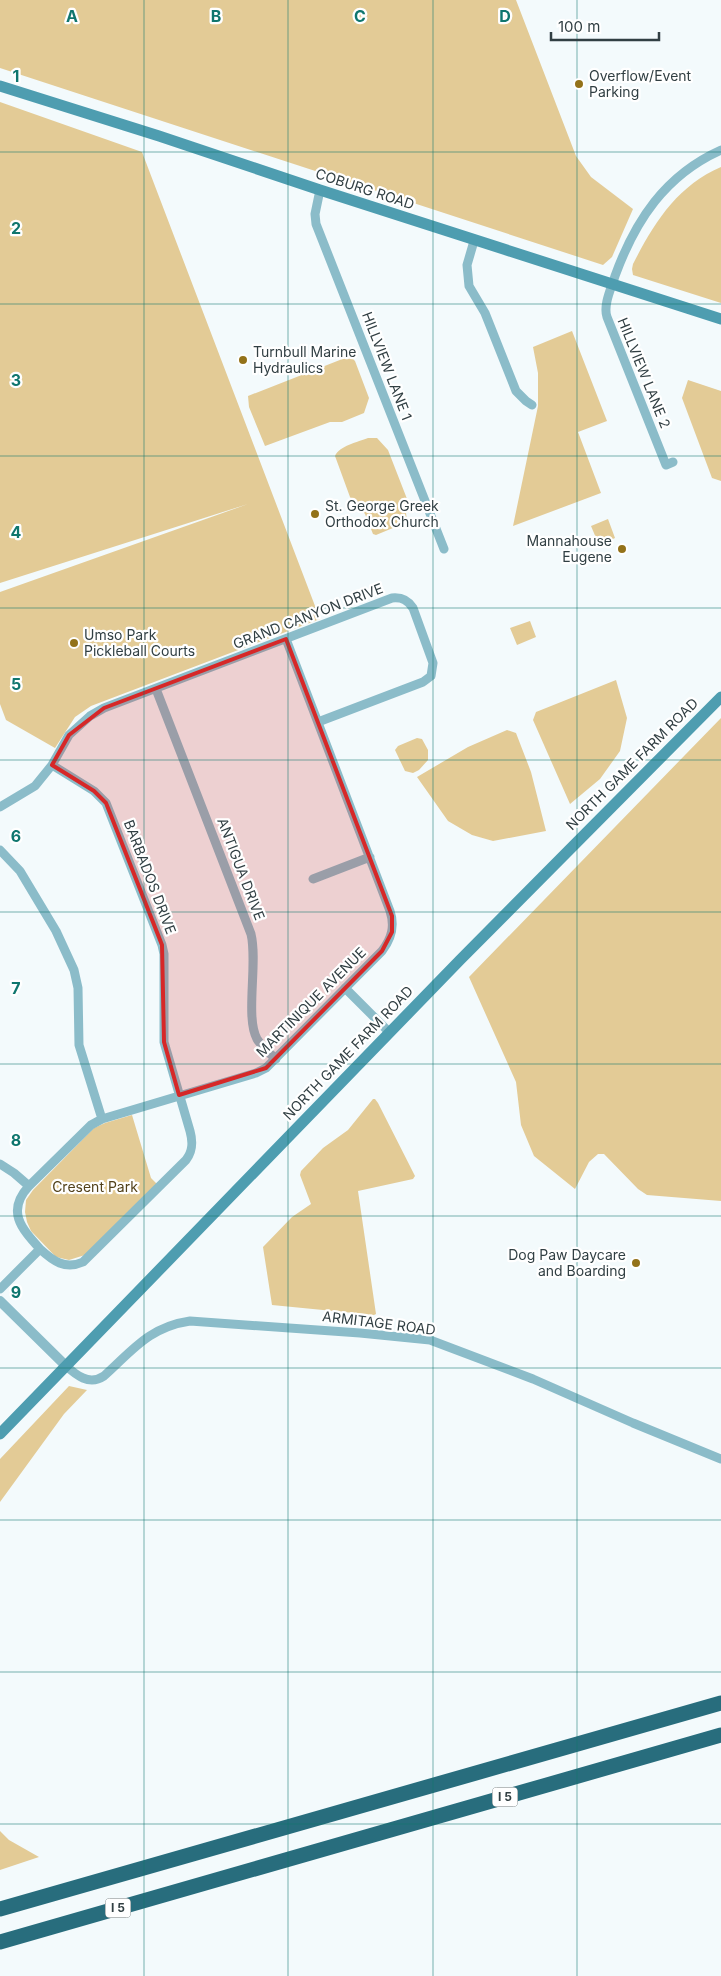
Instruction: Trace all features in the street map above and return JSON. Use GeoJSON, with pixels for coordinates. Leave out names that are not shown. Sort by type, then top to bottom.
{"type":"FeatureCollection","features":[{"type":"Feature","properties":{"kind":"highway","name":"I 5"},"geometry":{"type":"LineString","coordinates":[[0,1909],[721,1703]]}},
{"type":"Feature","properties":{"kind":"highway","name":"I 5"},"geometry":{"type":"LineString","coordinates":[[0,1942],[721,1735]]}},
{"type":"Feature","properties":{"kind":"main road","name":"COBURG ROAD"},"geometry":{"type":"LineString","coordinates":[[0,86],[721,319]]}},
{"type":"Feature","properties":{"kind":"main road","name":"NORTH GAME FARM ROAD"},"geometry":{"type":"LineString","coordinates":[[0,1434],[389,1032],[721,697]]}},
{"type":"Feature","properties":{"kind":"street"},"geometry":{"type":"LineString","coordinates":[[613,283],[635,230],[654,201],[684,173],[721,150]]}},
{"type":"Feature","properties":{"kind":"street","name":"HILLVIEW LANE 1"},"geometry":{"type":"LineString","coordinates":[[320,190],[315,214],[316,224],[444,550]]}},
{"type":"Feature","properties":{"kind":"street"},"geometry":{"type":"LineString","coordinates":[[474,240],[467,266],[469,286],[485,313],[516,391],[532,405]]}},
{"type":"Feature","properties":{"kind":"street","name":"HILLVIEW LANE 2"},"geometry":{"type":"LineString","coordinates":[[613,283],[606,308],[607,317],[666,465],[673,462]]}},
{"type":"Feature","properties":{"kind":"street","name":"GRAND CANYON DRIVE"},"geometry":{"type":"LineString","coordinates":[[0,807],[35,786],[52,765],[69,735],[90,716],[392,598],[407,601],[413,608],[434,663],[431,676],[423,682],[318,722]]}},
{"type":"Feature","properties":{"kind":"street","name":"MARTINIQUE AVENUE"},"geometry":{"type":"LineString","coordinates":[[40,1249],[25,1231],[18,1216],[21,1197],[91,1125],[102,1119],[256,1073],[266,1068],[276,1060],[382,950],[392,932],[392,916],[286,639]]}},
{"type":"Feature","properties":{"kind":"street","name":"ANTIGUA DRIVE"},"geometry":{"type":"LineString","coordinates":[[156,689],[251,934],[254,949],[253,1028],[258,1041],[276,1060]]}},
{"type":"Feature","properties":{"kind":"street","name":"BARBADOS DRIVE"},"geometry":{"type":"LineString","coordinates":[[40,1249],[55,1262],[70,1267],[86,1260],[188,1157],[191,1151],[191,1136],[164,1042],[163,949],[106,803],[99,794],[52,765]]}},
{"type":"Feature","properties":{"kind":"street"},"geometry":{"type":"LineString","coordinates":[[0,850],[20,871],[58,936],[74,970],[78,988],[79,1045],[102,1119]]}},
{"type":"Feature","properties":{"kind":"street"},"geometry":{"type":"LineString","coordinates":[[313,879],[370,857]]}},
{"type":"Feature","properties":{"kind":"street"},"geometry":{"type":"LineString","coordinates":[[345,988],[389,1032]]}},
{"type":"Feature","properties":{"kind":"street"},"geometry":{"type":"LineString","coordinates":[[0,1164],[30,1186]]}},
{"type":"Feature","properties":{"kind":"street"},"geometry":{"type":"LineString","coordinates":[[0,1289],[40,1249]]}},
{"type":"Feature","properties":{"kind":"street"},"geometry":{"type":"LineString","coordinates":[[0,1301],[65,1365]]}},
{"type":"Feature","properties":{"kind":"street","name":"ARMITAGE ROAD"},"geometry":{"type":"LineString","coordinates":[[65,1365],[80,1378],[97,1380],[104,1376],[146,1337],[165,1326],[190,1321],[331,1330],[430,1340],[532,1379],[633,1424],[721,1459]]}},
{"type":"Feature","properties":{"kind":"highlighted area"},"geometry":{"type":"Polygon","coordinates":[[[286,639],[392,916],[392,932],[382,951],[266,1068],[179,1095],[164,1042],[162,945],[106,803],[94,791],[52,765],[69,735],[104,708],[286,639]]]}},
{"type":"Feature","properties":{"kind":"green space"},"geometry":{"type":"Polygon","coordinates":[[[0,0],[516,0],[576,156],[591,177],[633,209],[612,257],[603,265],[0,68],[0,0]]]}},
{"type":"Feature","properties":{"kind":"green space"},"geometry":{"type":"Polygon","coordinates":[[[0,102],[142,152],[320,619],[91,706],[75,717],[55,748],[6,720],[0,704],[0,592],[248,504],[0,583],[0,102]]]}},
{"type":"Feature","properties":{"kind":"green space"},"geometry":{"type":"Polygon","coordinates":[[[721,167],[721,303],[633,275],[633,264],[649,234],[668,207],[692,184],[721,167]]]}},
{"type":"Feature","properties":{"kind":"green space"},"geometry":{"type":"Polygon","coordinates":[[[572,331],[607,421],[578,432],[601,493],[513,526],[538,406],[538,373],[533,347],[572,331]]]}},
{"type":"Feature","properties":{"kind":"green space"},"geometry":{"type":"Polygon","coordinates":[[[350,356],[355,361],[369,398],[364,413],[342,422],[330,422],[265,446],[249,407],[248,396],[350,356]]]}},
{"type":"Feature","properties":{"kind":"green space"},"geometry":{"type":"Polygon","coordinates":[[[688,380],[721,391],[721,481],[712,478],[682,398],[688,380]]]}},
{"type":"Feature","properties":{"kind":"green space"},"geometry":{"type":"Polygon","coordinates":[[[368,438],[377,438],[388,450],[409,504],[406,513],[407,521],[405,523],[376,535],[373,534],[365,514],[350,497],[335,456],[345,447],[368,438]]]}},
{"type":"Feature","properties":{"kind":"green space"},"geometry":{"type":"Polygon","coordinates":[[[608,519],[615,538],[599,545],[591,526],[608,519]]]}},
{"type":"Feature","properties":{"kind":"green space"},"geometry":{"type":"Polygon","coordinates":[[[530,621],[536,637],[517,645],[510,628],[530,621]]]}},
{"type":"Feature","properties":{"kind":"green space"},"geometry":{"type":"Polygon","coordinates":[[[616,680],[627,718],[620,751],[600,779],[570,804],[533,720],[536,712],[616,680]]]}},
{"type":"Feature","properties":{"kind":"green space"},"geometry":{"type":"Polygon","coordinates":[[[721,718],[721,1201],[647,1195],[638,1189],[604,1154],[598,1154],[589,1162],[575,1189],[534,1156],[521,1125],[516,1082],[469,977],[721,718]]]}},
{"type":"Feature","properties":{"kind":"green space"},"geometry":{"type":"Polygon","coordinates":[[[507,730],[516,733],[531,772],[546,831],[493,841],[472,835],[448,821],[417,777],[468,747],[507,730]]]}},
{"type":"Feature","properties":{"kind":"green space"},"geometry":{"type":"Polygon","coordinates":[[[417,738],[422,739],[428,750],[428,760],[419,770],[413,773],[405,771],[395,750],[398,746],[417,738]]]}},
{"type":"Feature","properties":{"kind":"green space"},"geometry":{"type":"Polygon","coordinates":[[[373,1099],[378,1103],[415,1176],[413,1179],[358,1191],[376,1314],[272,1305],[263,1247],[292,1217],[311,1204],[300,1175],[301,1171],[323,1148],[348,1130],[373,1099]]]}},
{"type":"Feature","properties":{"kind":"green space","name":"Cresent Park"},"geometry":{"type":"Polygon","coordinates":[[[132,1115],[151,1178],[157,1184],[85,1255],[69,1260],[56,1257],[31,1231],[25,1212],[26,1200],[33,1190],[94,1128],[132,1115]]]}},
{"type":"Feature","properties":{"kind":"green space"},"geometry":{"type":"Polygon","coordinates":[[[69,1386],[87,1390],[64,1414],[0,1502],[0,1459],[69,1386]]]}},
{"type":"Feature","properties":{"kind":"green space"},"geometry":{"type":"Polygon","coordinates":[[[0,1831],[9,1840],[39,1857],[0,1870],[0,1831]]]}},
{"type":"Feature","properties":{"kind":"place","name":"Overflow/Event Parking"},"geometry":{"type":"Point","coordinates":[579,84]}},
{"type":"Feature","properties":{"kind":"place","name":"Turnbull Marine Hydraulics"},"geometry":{"type":"Point","coordinates":[243,360]}},
{"type":"Feature","properties":{"kind":"place","name":"St. George Greek Orthodox Church"},"geometry":{"type":"Point","coordinates":[315,514]}},
{"type":"Feature","properties":{"kind":"place","name":"Mannahouse Eugene"},"geometry":{"type":"Point","coordinates":[622,549]}},
{"type":"Feature","properties":{"kind":"place","name":"Umso Park Pickleball Courts"},"geometry":{"type":"Point","coordinates":[74,643]}},
{"type":"Feature","properties":{"kind":"place","name":"Dog Paw Daycare and Boarding"},"geometry":{"type":"Point","coordinates":[636,1263]}}]}
